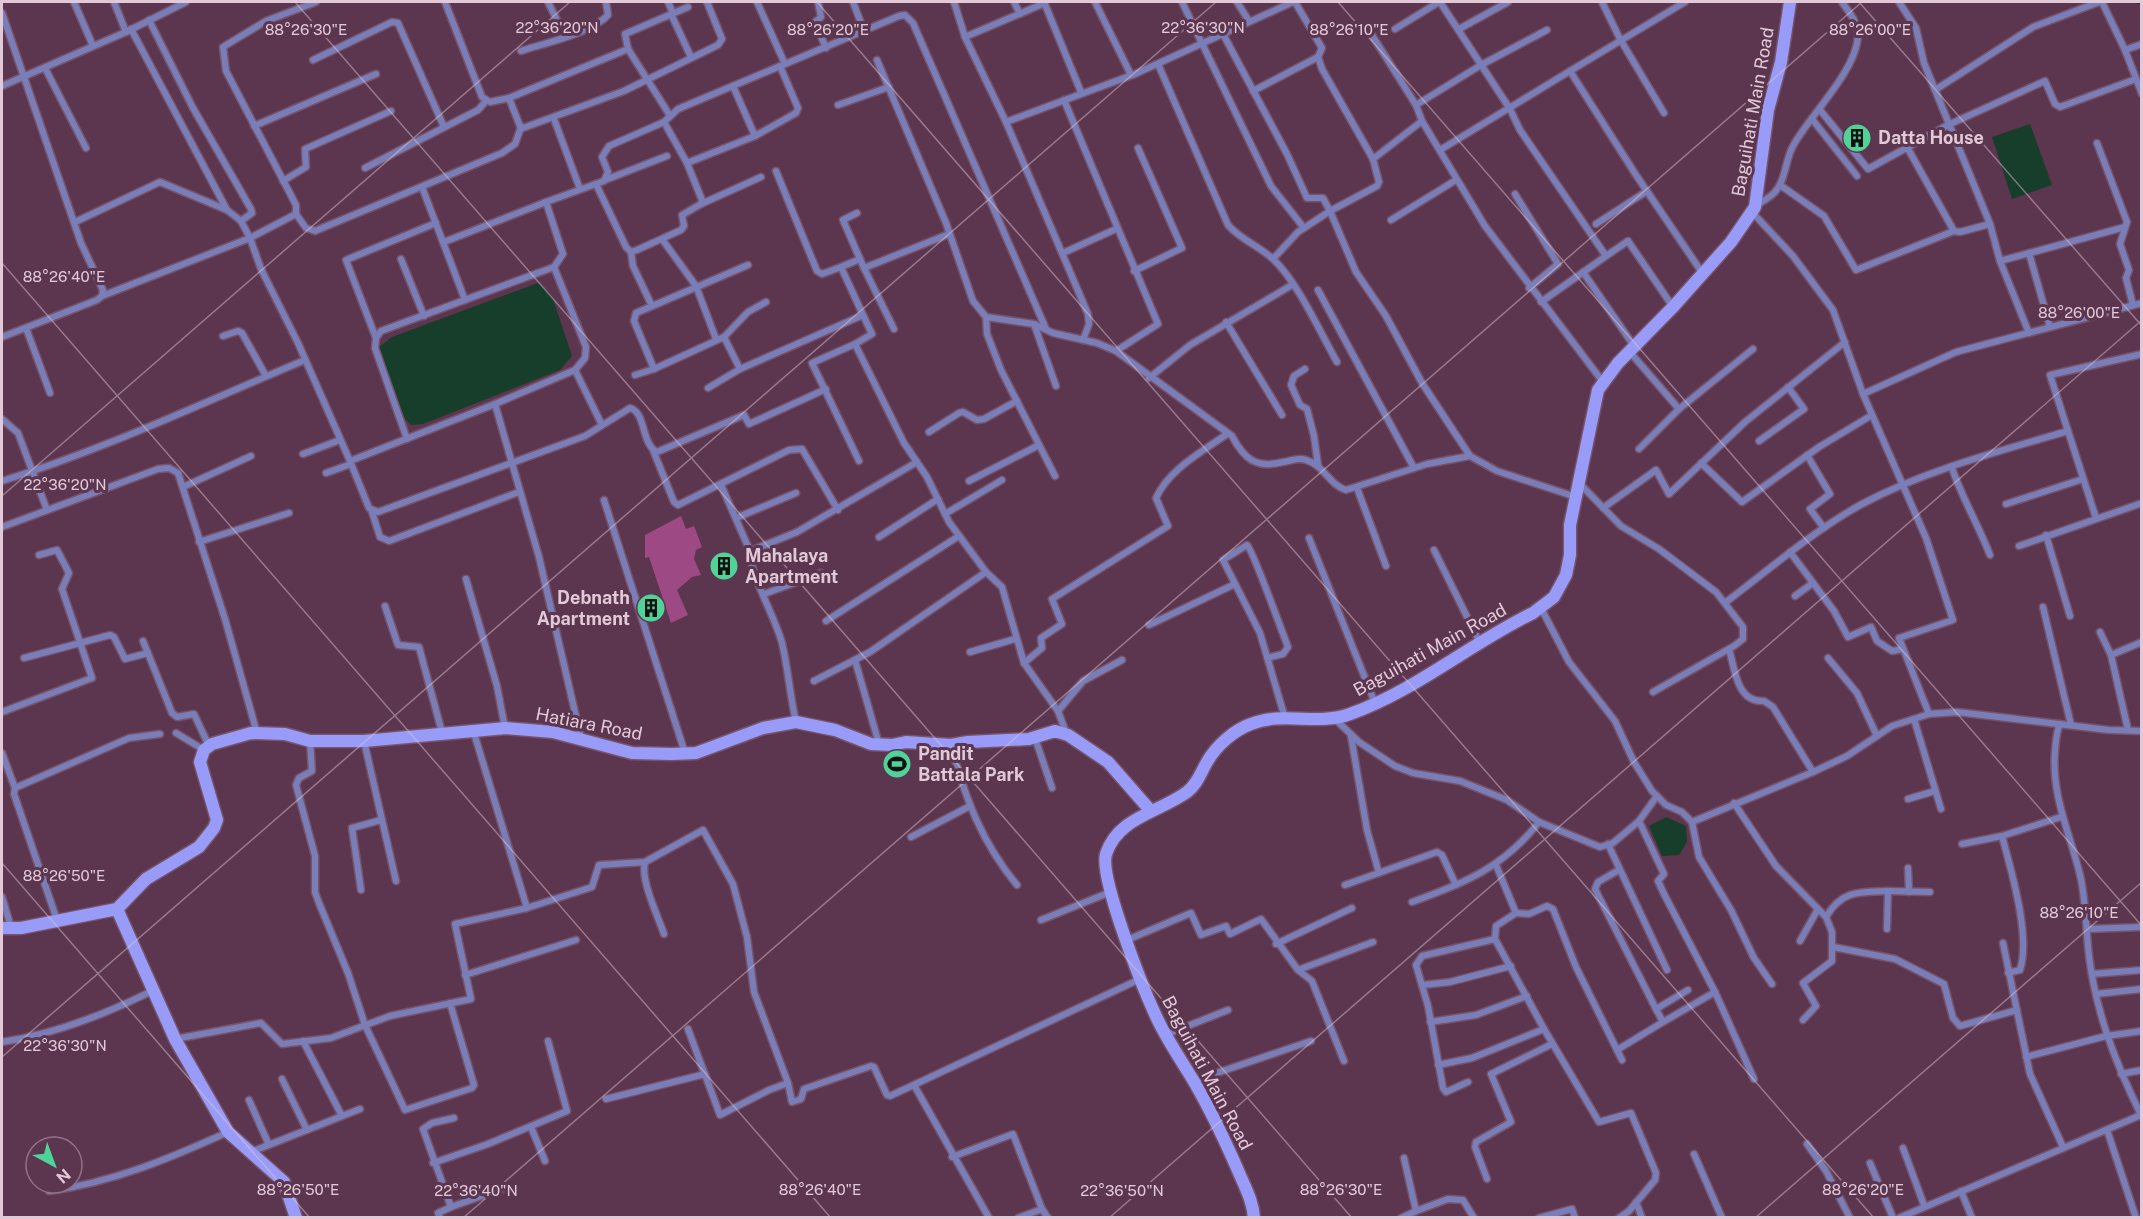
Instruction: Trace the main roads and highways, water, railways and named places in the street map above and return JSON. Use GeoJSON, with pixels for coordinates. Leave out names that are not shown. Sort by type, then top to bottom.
{"type":"FeatureCollection","features":[{"type":"Feature","properties":{"kind":"waterway"},"geometry":{"type":"LineString","coordinates":[[2137,2],[2142,3]]}},
{"type":"Feature","properties":{"kind":"place","name":"Datta House"},"geometry":{"type":"Point","coordinates":[1857,138]}},
{"type":"Feature","properties":{"kind":"place","name":"Mahalaya Apartment"},"geometry":{"type":"Point","coordinates":[724,566]}},
{"type":"Feature","properties":{"kind":"place","name":"Debnath Apartment"},"geometry":{"type":"Point","coordinates":[651,608]}},
{"type":"Feature","properties":{"kind":"place","name":"Pandit Battala Park"},"geometry":{"type":"Point","coordinates":[897,764]}}]}
